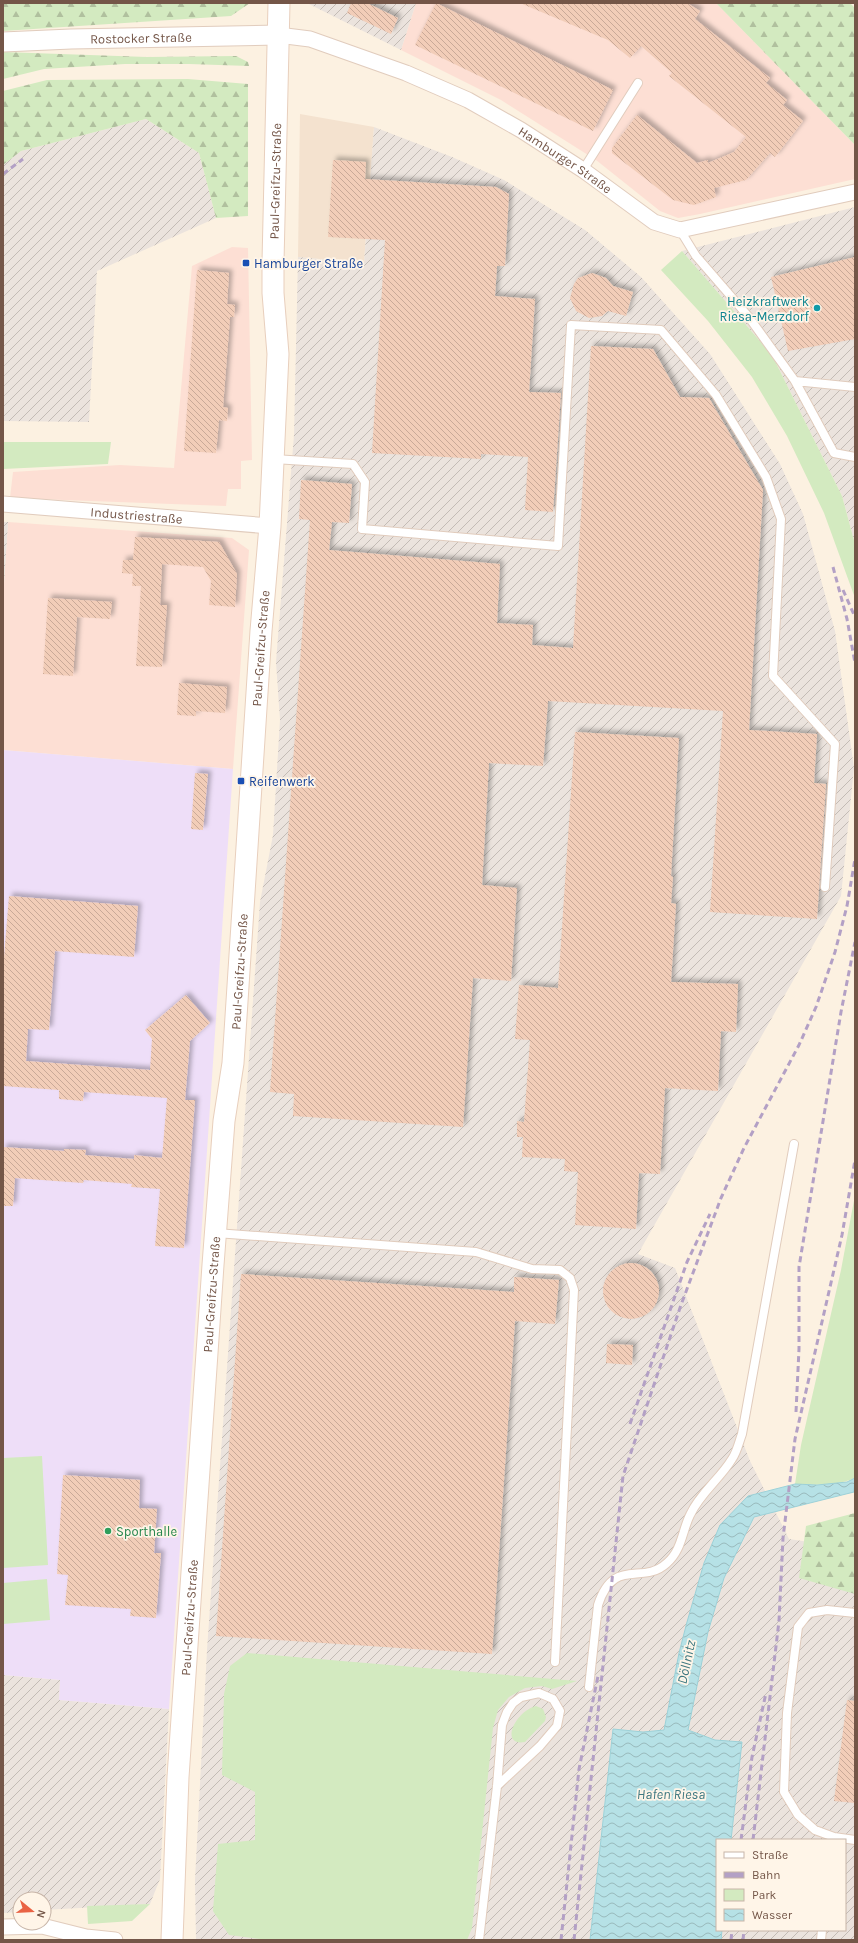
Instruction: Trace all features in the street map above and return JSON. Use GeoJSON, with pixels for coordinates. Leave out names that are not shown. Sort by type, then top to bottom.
{"type":"FeatureCollection","features":[{"type":"Feature","properties":{"kind":"main road","name":"Paul-Greifzu-Straße"},"geometry":{"type":"LineString","coordinates":[[172,1940],[179,1769],[216,1233],[224,1122],[232,1063],[261,631],[270,526],[278,354],[273,293],[273,270],[279,3]]}},
{"type":"Feature","properties":{"kind":"street","name":"Rostocker Straße"},"geometry":{"type":"LineString","coordinates":[[3,42],[71,38],[278,35]]}},
{"type":"Feature","properties":{"kind":"street","name":"Hamburger Straße"},"geometry":{"type":"LineString","coordinates":[[278,35],[310,40],[406,73],[461,97],[521,130],[583,170],[654,222],[680,230],[855,192]]}},
{"type":"Feature","properties":{"kind":"street","name":"Industriestraße"},"geometry":{"type":"LineString","coordinates":[[3,504],[270,526]]}},
{"type":"Feature","properties":{"kind":"street"},"geometry":{"type":"LineString","coordinates":[[3,1926],[42,1926],[86,1937],[115,1940]]}},
{"type":"Feature","properties":{"kind":"lane"},"geometry":{"type":"LineString","coordinates":[[583,170],[638,83]]}},
{"type":"Feature","properties":{"kind":"lane"},"geometry":{"type":"LineString","coordinates":[[680,230],[696,256],[748,316],[795,381],[834,453],[855,457]]}},
{"type":"Feature","properties":{"kind":"lane"},"geometry":{"type":"LineString","coordinates":[[273,459],[353,464],[365,482],[362,529],[558,546],[571,326],[661,330],[716,395],[766,477],[781,519],[773,676],[835,744],[825,887]]}},
{"type":"Feature","properties":{"kind":"lane"},"geometry":{"type":"LineString","coordinates":[[795,381],[855,387]]}},
{"type":"Feature","properties":{"kind":"lane"},"geometry":{"type":"LineString","coordinates":[[589,1687],[598,1605],[602,1594],[613,1580],[622,1575],[657,1570],[667,1564],[675,1555],[690,1515],[698,1500],[732,1460],[737,1449],[742,1434],[794,1144]]}},
{"type":"Feature","properties":{"kind":"lane"},"geometry":{"type":"LineString","coordinates":[[216,1233],[476,1252],[532,1269],[560,1270],[570,1278],[574,1290],[555,1662]]}},
{"type":"Feature","properties":{"kind":"lane"},"geometry":{"type":"LineString","coordinates":[[844,1839],[834,1838],[815,1830],[798,1816],[784,1792],[786,1713],[798,1627],[809,1613],[827,1610],[855,1613]]}},
{"type":"Feature","properties":{"kind":"lane"},"geometry":{"type":"LineString","coordinates":[[479,1940],[497,1786],[499,1739],[502,1725],[507,1712],[513,1703],[521,1697],[539,1693],[553,1699],[560,1711],[557,1726],[540,1746],[497,1786]]}},
{"type":"Feature","properties":{"kind":"shaded area"},"geometry":{"type":"Polygon","coordinates":[[[307,3],[416,3],[401,50],[307,3]]]}},
{"type":"Feature","properties":{"kind":"shaded area"},"geometry":{"type":"Polygon","coordinates":[[[416,3],[716,3],[855,145],[855,179],[678,218],[660,211],[596,160],[501,100],[401,50],[416,3]]]}},
{"type":"Feature","properties":{"kind":"shaded area"},"geometry":{"type":"Polygon","coordinates":[[[300,114],[374,127],[364,263],[298,257],[300,114]]]}},
{"type":"Feature","properties":{"kind":"shaded area"},"geometry":{"type":"Polygon","coordinates":[[[146,119],[199,153],[216,218],[97,271],[89,422],[3,421],[3,165],[21,151],[146,119]]]}},
{"type":"Feature","properties":{"kind":"shaded area"},"geometry":{"type":"Polygon","coordinates":[[[374,127],[452,157],[504,180],[585,230],[641,277],[710,354],[780,464],[803,514],[835,631],[854,768],[841,896],[638,1254],[675,1268],[750,1461],[789,1539],[855,1549],[855,1940],[721,1940],[722,1931],[846,1931],[846,1839],[731,1839],[741,1743],[715,1740],[688,1730],[643,1732],[613,1729],[590,1940],[196,1940],[195,1880],[207,1650],[260,902],[273,835],[280,720],[276,662],[294,435],[298,257],[364,263],[374,127]]]}},
{"type":"Feature","properties":{"kind":"shaded area"},"geometry":{"type":"Polygon","coordinates":[[[855,207],[855,544],[842,496],[772,355],[682,251],[855,207]]]}},
{"type":"Feature","properties":{"kind":"shaded area"},"geometry":{"type":"Polygon","coordinates":[[[232,247],[248,248],[252,460],[241,461],[241,489],[228,489],[226,506],[10,498],[13,472],[120,465],[174,468],[192,266],[232,247]]]}},
{"type":"Feature","properties":{"kind":"shaded area"},"geometry":{"type":"Polygon","coordinates":[[[3,522],[8,522],[3,599],[3,522]]]}},
{"type":"Feature","properties":{"kind":"shaded area"},"geometry":{"type":"Polygon","coordinates":[[[8,522],[232,538],[249,550],[233,769],[3,750],[3,599],[8,522]]]}},
{"type":"Feature","properties":{"kind":"shaded area"},"geometry":{"type":"Polygon","coordinates":[[[3,750],[233,769],[169,1709],[59,1700],[60,1680],[3,1675],[3,750]]]}},
{"type":"Feature","properties":{"kind":"shaded area"},"geometry":{"type":"Polygon","coordinates":[[[3,1675],[60,1680],[59,1700],[169,1709],[160,1879],[150,1904],[52,1910],[52,1891],[12,1891],[12,1912],[3,1913],[3,1675]]]}},
{"type":"Feature","properties":{"kind":"green space"},"geometry":{"type":"Polygon","coordinates":[[[3,3],[250,3],[231,16],[3,31],[3,3]]]}},
{"type":"Feature","properties":{"kind":"green space"},"geometry":{"type":"Polygon","coordinates":[[[716,3],[850,3],[855,8],[855,145],[716,3]]]}},
{"type":"Feature","properties":{"kind":"green space"},"geometry":{"type":"Polygon","coordinates":[[[3,52],[147,57],[236,56],[248,62],[249,66],[125,64],[44,69],[3,79],[3,52]]]}},
{"type":"Feature","properties":{"kind":"green space"},"geometry":{"type":"Polygon","coordinates":[[[188,79],[248,84],[248,216],[216,218],[199,153],[146,119],[21,151],[3,165],[3,91],[47,80],[188,79]]]}},
{"type":"Feature","properties":{"kind":"green space"},"geometry":{"type":"Polygon","coordinates":[[[682,251],[772,355],[842,496],[855,544],[855,598],[824,513],[787,436],[752,377],[708,321],[661,270],[682,251]]]}},
{"type":"Feature","properties":{"kind":"green space"},"geometry":{"type":"Polygon","coordinates":[[[3,442],[111,442],[108,464],[3,469],[3,442]]]}},
{"type":"Feature","properties":{"kind":"green space"},"geometry":{"type":"Polygon","coordinates":[[[855,1195],[855,1478],[833,1484],[795,1484],[801,1445],[841,1270],[855,1195]]]}},
{"type":"Feature","properties":{"kind":"green space"},"geometry":{"type":"Polygon","coordinates":[[[42,1456],[48,1565],[3,1568],[3,1458],[42,1456]]]}},
{"type":"Feature","properties":{"kind":"green space"},"geometry":{"type":"Polygon","coordinates":[[[855,1513],[855,1594],[799,1578],[806,1526],[855,1513]]]}},
{"type":"Feature","properties":{"kind":"green space"},"geometry":{"type":"Polygon","coordinates":[[[47,1579],[50,1620],[3,1624],[3,1583],[47,1579]]]}},
{"type":"Feature","properties":{"kind":"green space"},"geometry":{"type":"Polygon","coordinates":[[[247,1653],[577,1681],[552,1689],[542,1686],[525,1688],[509,1697],[498,1710],[493,1728],[472,1928],[467,1940],[268,1940],[229,1935],[213,1911],[218,1844],[255,1840],[255,1792],[222,1775],[224,1694],[230,1666],[247,1653]]]}},
{"type":"Feature","properties":{"kind":"green space"},"geometry":{"type":"Polygon","coordinates":[[[536,1706],[543,1709],[546,1717],[545,1721],[525,1742],[517,1742],[513,1739],[512,1734],[516,1721],[528,1709],[536,1706]]]}},
{"type":"Feature","properties":{"kind":"green space"},"geometry":{"type":"Polygon","coordinates":[[[150,1904],[132,1921],[88,1924],[87,1906],[150,1904]]]}},
{"type":"Feature","properties":{"kind":"water","name":"Hafen Riesa"},"geometry":{"type":"Polygon","coordinates":[[[855,1478],[854,1492],[754,1517],[724,1578],[708,1632],[688,1730],[715,1740],[742,1742],[731,1839],[716,1839],[716,1931],[722,1931],[721,1940],[590,1940],[613,1729],[643,1732],[664,1730],[679,1653],[687,1622],[704,1563],[720,1525],[748,1496],[795,1484],[817,1485],[847,1482],[855,1478]]]}},
{"type":"Feature","properties":{"kind":"building"},"geometry":{"type":"Polygon","coordinates":[[[351,3],[367,3],[398,18],[391,34],[347,13],[351,3]]]}},
{"type":"Feature","properties":{"kind":"building"},"geometry":{"type":"Polygon","coordinates":[[[436,3],[613,90],[593,131],[415,45],[436,3]]]}},
{"type":"Feature","properties":{"kind":"building"},"geometry":{"type":"Polygon","coordinates":[[[520,3],[687,3],[700,11],[695,19],[770,78],[766,83],[787,100],[783,105],[803,121],[775,157],[770,153],[746,180],[714,188],[716,197],[694,205],[673,200],[612,153],[612,148],[637,115],[697,163],[708,160],[708,163],[734,152],[746,137],[669,76],[672,73],[641,46],[630,58],[608,40],[520,3]]]}},
{"type":"Feature","properties":{"kind":"building"},"geometry":{"type":"Polygon","coordinates":[[[333,160],[366,162],[365,179],[496,187],[509,194],[505,266],[497,266],[495,296],[535,299],[529,392],[561,393],[553,512],[525,510],[528,457],[481,454],[481,459],[372,453],[385,240],[328,237],[333,160]]]}},
{"type":"Feature","properties":{"kind":"building","name":"Heizkraftwerk Riesa-Merzdorf"},"geometry":{"type":"Polygon","coordinates":[[[855,257],[855,339],[788,351],[771,277],[855,257]]]}},
{"type":"Feature","properties":{"kind":"building"},"geometry":{"type":"Polygon","coordinates":[[[197,270],[229,273],[227,304],[235,305],[234,317],[230,317],[223,407],[228,408],[227,421],[219,420],[216,453],[184,451],[197,270]]]}},
{"type":"Feature","properties":{"kind":"building"},"geometry":{"type":"Polygon","coordinates":[[[592,273],[606,278],[613,286],[633,292],[626,316],[608,311],[602,316],[589,318],[576,311],[570,298],[574,284],[578,278],[592,273]]]}},
{"type":"Feature","properties":{"kind":"building"},"geometry":{"type":"Polygon","coordinates":[[[591,346],[653,349],[680,397],[709,398],[763,490],[749,730],[817,734],[814,783],[826,784],[817,919],[710,912],[723,711],[548,701],[543,766],[489,763],[482,885],[517,888],[511,981],[473,978],[463,1127],[293,1116],[294,1094],[270,1092],[310,520],[299,519],[301,480],[352,484],[349,523],[332,522],[329,550],[500,564],[497,623],[533,625],[532,645],[573,648],[591,346]]]}},
{"type":"Feature","properties":{"kind":"building"},"geometry":{"type":"Polygon","coordinates":[[[135,537],[219,542],[237,574],[235,607],[209,605],[211,581],[203,567],[162,564],[160,605],[167,605],[162,667],[136,666],[141,586],[132,586],[133,574],[122,573],[123,560],[133,560],[135,537]]]}},
{"type":"Feature","properties":{"kind":"building"},"geometry":{"type":"Polygon","coordinates":[[[48,598],[112,602],[110,619],[77,617],[73,676],[43,674],[48,598]]]}},
{"type":"Feature","properties":{"kind":"building"},"geometry":{"type":"Polygon","coordinates":[[[179,683],[227,687],[225,713],[196,711],[196,716],[177,715],[179,683]]]}},
{"type":"Feature","properties":{"kind":"building"},"geometry":{"type":"Polygon","coordinates":[[[575,732],[679,738],[671,876],[673,877],[671,903],[676,904],[671,982],[738,984],[736,1032],[721,1031],[718,1091],[665,1088],[660,1174],[639,1173],[636,1229],[575,1225],[578,1172],[564,1171],[565,1159],[522,1157],[523,1137],[517,1137],[517,1121],[524,1122],[530,1040],[515,1039],[519,985],[558,988],[575,732]]]}},
{"type":"Feature","properties":{"kind":"building"},"geometry":{"type":"Polygon","coordinates":[[[195,773],[208,774],[203,830],[191,829],[195,773]]]}},
{"type":"Feature","properties":{"kind":"building"},"geometry":{"type":"Polygon","coordinates":[[[9,896],[138,906],[134,957],[55,951],[49,1030],[28,1029],[26,1061],[150,1070],[152,1039],[145,1030],[186,995],[210,1023],[190,1041],[185,1100],[195,1100],[184,1248],[155,1246],[160,1189],[131,1187],[132,1184],[84,1180],[83,1183],[15,1178],[13,1206],[3,1206],[3,1147],[64,1151],[64,1149],[86,1150],[85,1155],[134,1159],[134,1155],[162,1158],[167,1098],[84,1092],[83,1101],[59,1099],[59,1090],[3,1086],[3,969],[9,896]]]}},
{"type":"Feature","properties":{"kind":"building"},"geometry":{"type":"Polygon","coordinates":[[[625,1263],[637,1263],[647,1267],[655,1275],[659,1285],[659,1297],[655,1307],[647,1315],[637,1319],[625,1319],[615,1315],[607,1307],[603,1297],[603,1285],[607,1275],[615,1267],[625,1263]]]}},
{"type":"Feature","properties":{"kind":"building"},"geometry":{"type":"Polygon","coordinates":[[[241,1274],[514,1292],[514,1277],[559,1280],[555,1324],[515,1321],[492,1654],[216,1636],[241,1274]]]}},
{"type":"Feature","properties":{"kind":"building"},"geometry":{"type":"Polygon","coordinates":[[[607,1344],[633,1345],[632,1365],[606,1363],[607,1344]]]}},
{"type":"Feature","properties":{"kind":"building","name":"Sporthalle"},"geometry":{"type":"Polygon","coordinates":[[[63,1475],[140,1480],[139,1508],[157,1509],[154,1553],[161,1553],[156,1618],[130,1616],[131,1609],[65,1605],[68,1575],[57,1574],[63,1475]]]}},
{"type":"Feature","properties":{"kind":"building"},"geometry":{"type":"Polygon","coordinates":[[[847,1700],[855,1701],[855,1803],[834,1801],[847,1700]]]}},
{"type":"Feature","properties":{"kind":"railway"},"geometry":{"type":"LineString","coordinates":[[3,174],[23,159]]}},
{"type":"Feature","properties":{"kind":"railway"},"geometry":{"type":"LineString","coordinates":[[833,567],[847,619],[855,663]]}},
{"type":"Feature","properties":{"kind":"railway"},"geometry":{"type":"LineString","coordinates":[[843,590],[855,617]]}},
{"type":"Feature","properties":{"kind":"railway"},"geometry":{"type":"LineString","coordinates":[[574,1940],[623,1476],[681,1305],[721,1198],[744,1148],[799,1045],[816,1007],[835,952],[847,906],[855,859]]}},
{"type":"Feature","properties":{"kind":"railway"},"geometry":{"type":"LineString","coordinates":[[796,1412],[799,1349],[799,1267],[841,1012],[855,942]]}},
{"type":"Feature","properties":{"kind":"railway"},"geometry":{"type":"LineString","coordinates":[[753,1839],[779,1621],[783,1538],[795,1439],[842,1235],[855,1160]]}},
{"type":"Feature","properties":{"kind":"railway"},"geometry":{"type":"LineString","coordinates":[[630,1424],[687,1262],[710,1214]]}},
{"type":"Feature","properties":{"kind":"railway"},"geometry":{"type":"LineString","coordinates":[[561,1940],[579,1769],[598,1676]]}},
{"type":"Feature","properties":{"kind":"railway"},"geometry":{"type":"LineString","coordinates":[[741,1839],[752,1757],[766,1693]]}},
{"type":"Feature","properties":{"kind":"railway"},"geometry":{"type":"LineString","coordinates":[[731,1940],[732,1931]]}},
{"type":"Feature","properties":{"kind":"railway"},"geometry":{"type":"LineString","coordinates":[[743,1940],[744,1931]]}},
{"type":"Feature","properties":{"kind":"place","name":"Hamburger Straße"},"geometry":{"type":"Point","coordinates":[246,263]}},
{"type":"Feature","properties":{"kind":"place","name":"Heizkraftwerk Riesa-Merzdorf"},"geometry":{"type":"Point","coordinates":[817,308]}},
{"type":"Feature","properties":{"kind":"place","name":"Reifenwerk"},"geometry":{"type":"Point","coordinates":[241,781]}},
{"type":"Feature","properties":{"kind":"place","name":"Sporthalle"},"geometry":{"type":"Point","coordinates":[108,1531]}},
{"type":"Feature","properties":{"kind":"water label","name":"Döllnitz"},"geometry":{"type":"Point","coordinates":[686,1662]}}]}
